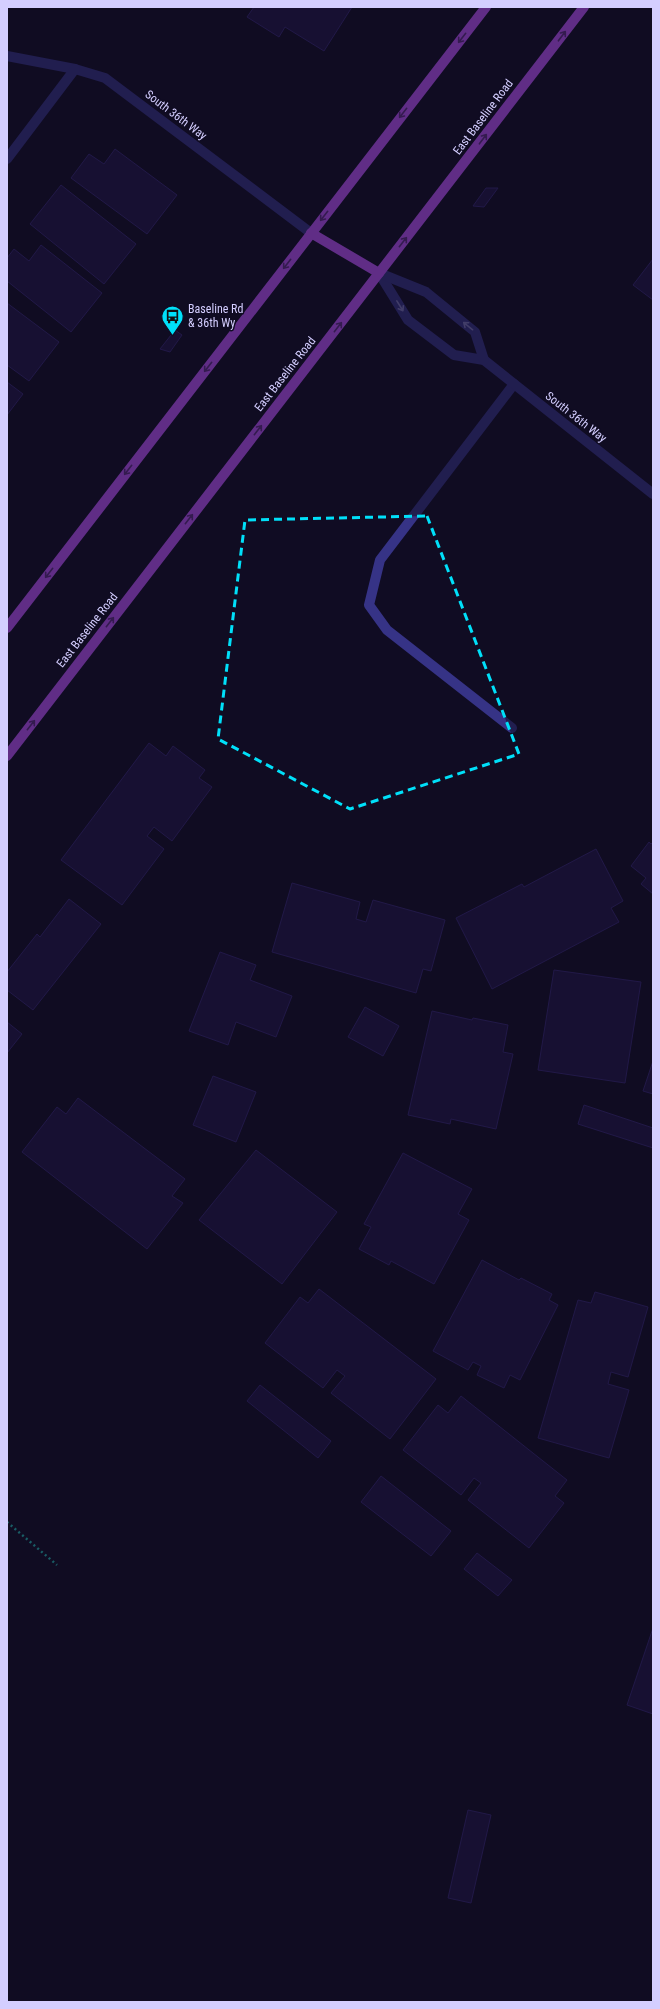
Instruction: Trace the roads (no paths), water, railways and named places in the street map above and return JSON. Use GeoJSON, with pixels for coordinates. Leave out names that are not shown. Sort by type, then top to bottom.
{"type":"FeatureCollection","features":[{"type":"Feature","properties":{"kind":"main road"},"geometry":{"type":"LineString","coordinates":[[7,628],[486,7]]}},
{"type":"Feature","properties":{"kind":"main road","name":"East Baseline Road"},"geometry":{"type":"LineString","coordinates":[[7,756],[584,7]]}},
{"type":"Feature","properties":{"kind":"main road"},"geometry":{"type":"LineString","coordinates":[[311,233],[379,272]]}},
{"type":"Feature","properties":{"kind":"street","name":"South 36th Way"},"geometry":{"type":"LineString","coordinates":[[7,56],[75,70],[105,78],[311,233]]}},
{"type":"Feature","properties":{"kind":"street"},"geometry":{"type":"LineString","coordinates":[[7,159],[75,70]]}},
{"type":"Feature","properties":{"kind":"street","name":"South 36th Way"},"geometry":{"type":"LineString","coordinates":[[379,272],[408,320],[454,355],[484,360],[653,494]]}},
{"type":"Feature","properties":{"kind":"street"},"geometry":{"type":"LineString","coordinates":[[379,272],[426,292],[475,332],[484,360]]}},
{"type":"Feature","properties":{"kind":"street"},"geometry":{"type":"LineString","coordinates":[[512,728],[387,630],[369,605],[380,560],[514,384]]}},
{"type":"Feature","properties":{"kind":"place","name":"Baseline Rd & 36th Wy"},"geometry":{"type":"Point","coordinates":[173,336]}}]}
